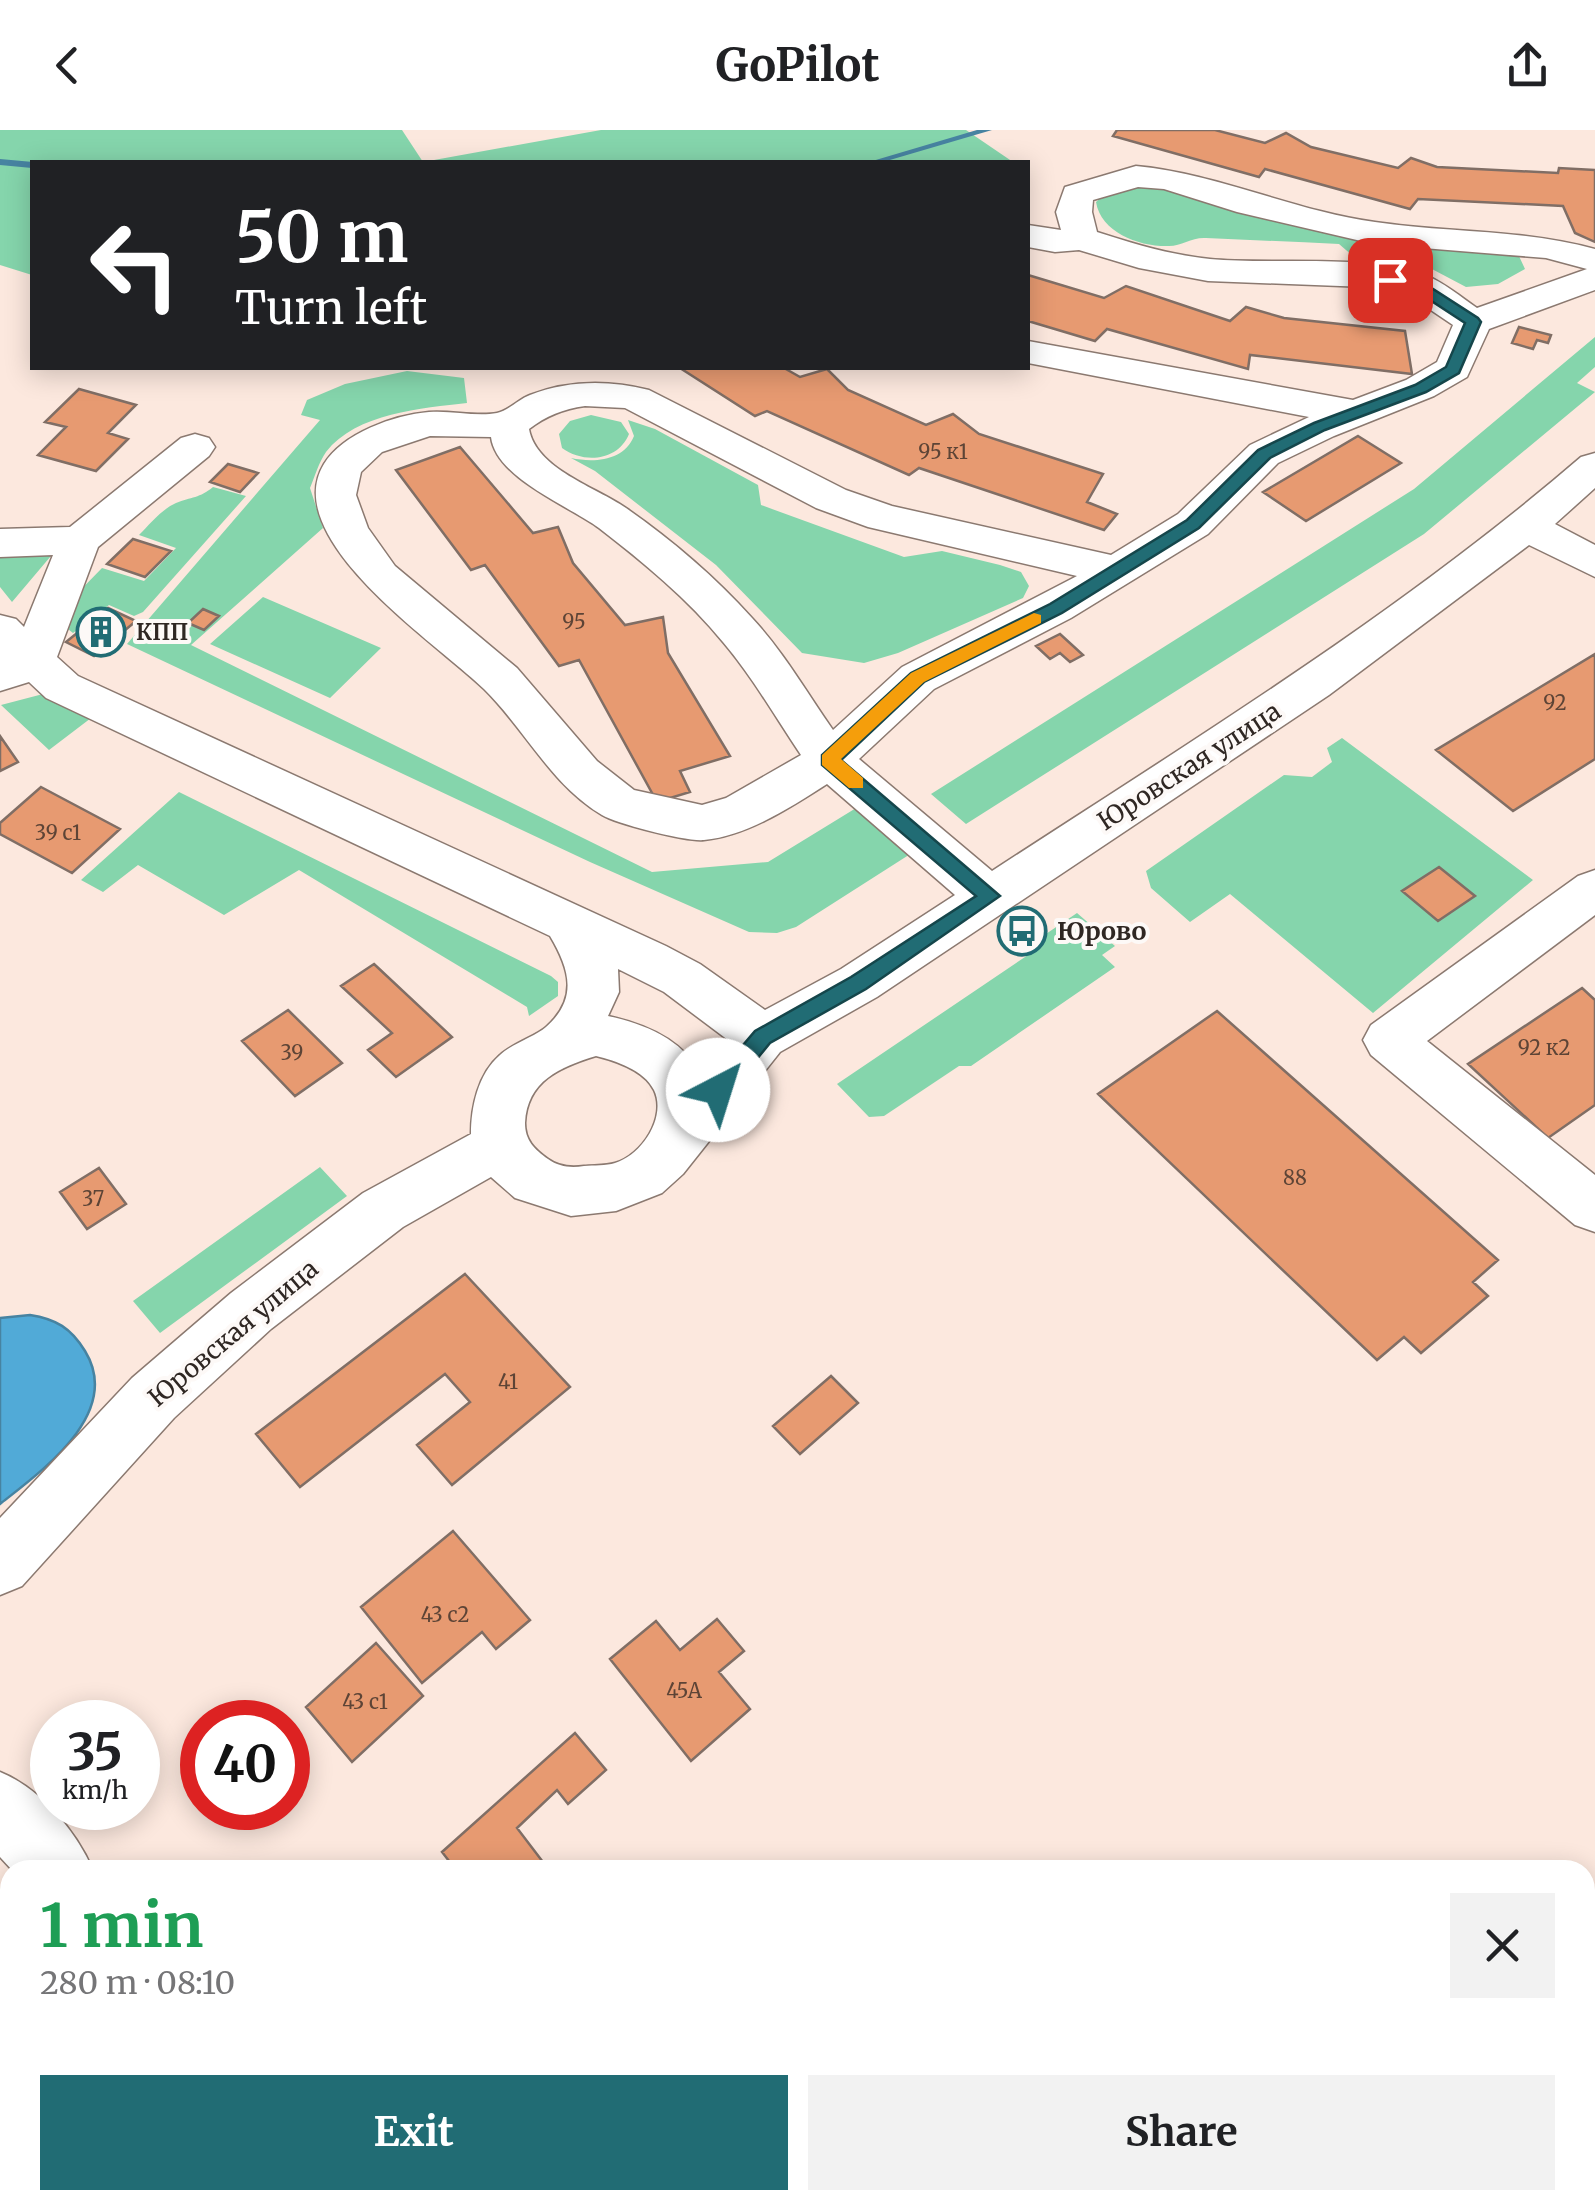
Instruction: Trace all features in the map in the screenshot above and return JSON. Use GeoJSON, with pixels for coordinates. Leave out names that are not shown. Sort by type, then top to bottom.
{"type":"FeatureCollection","features":[{"type":"Feature","properties":{"kind":"street"},"geometry":{"type":"LineString","coordinates":[[1082,238],[1074,212],[1077,194],[1136,176],[1168,179],[1250,205],[1374,233],[1548,248],[1595,260]]}},
{"type":"Feature","properties":{"kind":"street"},"geometry":{"type":"LineString","coordinates":[[1030,236],[1055,241],[1082,238],[1139,257],[1208,270],[1366,276],[1414,283],[1473,322]]}},
{"type":"Feature","properties":{"kind":"street"},"geometry":{"type":"LineString","coordinates":[[1118,571],[882,517],[831,499],[636,398],[606,393],[576,394],[524,412],[509,425],[427,424],[368,443],[342,468],[334,494],[348,530],[380,576],[501,679],[580,774],[620,804],[702,823],[742,811],[828,760],[918,678],[1056,608],[1118,571],[1193,524],[1264,454],[1420,388],[1453,369],[1473,322],[1595,278]]}},
{"type":"Feature","properties":{"kind":"street"},"geometry":{"type":"LineString","coordinates":[[1030,352],[1124,373],[1356,413]]}},
{"type":"Feature","properties":{"kind":"street"},"geometry":{"type":"LineString","coordinates":[[509,425],[512,446],[539,473],[610,516],[676,568],[739,632],[828,760],[990,896]]}},
{"type":"Feature","properties":{"kind":"street"},"geometry":{"type":"LineString","coordinates":[[195,447],[80,540],[11,656],[62,687],[159,734],[682,978],[762,1037]]}},
{"type":"Feature","properties":{"kind":"street","name":"Юровская улица"},"geometry":{"type":"LineString","coordinates":[[674,1144],[762,1037],[859,983],[1313,684],[1527,526],[1595,466]]}},
{"type":"Feature","properties":{"kind":"street"},"geometry":{"type":"LineString","coordinates":[[1527,526],[1595,563]]}},
{"type":"Feature","properties":{"kind":"street"},"geometry":{"type":"LineString","coordinates":[[0,543],[80,540]]}},
{"type":"Feature","properties":{"kind":"street"},"geometry":{"type":"LineString","coordinates":[[1595,889],[1389,1040],[1595,1208]]}},
{"type":"Feature","properties":{"kind":"street"},"geometry":{"type":"LineString","coordinates":[[566,1040],[592,1000],[595,966],[567,922]]}},
{"type":"Feature","properties":{"kind":"street"},"geometry":{"type":"LineString","coordinates":[[596,1036],[626,1040],[652,1052],[671,1071],[682,1094],[683,1119],[674,1144],[656,1167],[630,1184],[599,1192],[567,1192],[538,1184],[515,1167],[500,1144],[495,1119],[500,1093],[516,1070],[538,1052],[566,1040],[596,1036]]}},
{"type":"Feature","properties":{"kind":"street","name":"Юровская улица"},"geometry":{"type":"LineString","coordinates":[[626,1040],[762,1037]]}},
{"type":"Feature","properties":{"kind":"street","name":"Юровская улица"},"geometry":{"type":"LineString","coordinates":[[0,1564],[153,1398],[251,1311],[383,1210],[500,1144]]}},
{"type":"Feature","properties":{"kind":"street"},"geometry":{"type":"LineString","coordinates":[[0,1806],[49,1860]]}},
{"type":"Feature","properties":{"kind":"green space"},"geometry":{"type":"Polygon","coordinates":[[[0,130],[402,130],[422,160],[30,160],[30,274],[0,265],[0,130]]]}},
{"type":"Feature","properties":{"kind":"green space"},"geometry":{"type":"Polygon","coordinates":[[[601,130],[966,130],[1010,160],[434,160],[601,130]]]}},
{"type":"Feature","properties":{"kind":"green space"},"geometry":{"type":"Polygon","coordinates":[[[1151,182],[1518,254],[1525,269],[1498,284],[1466,287],[1430,268],[1353,256],[1339,244],[1206,238],[1174,246],[1146,244],[1114,230],[1099,213],[1096,202],[1106,193],[1151,182]]]}},
{"type":"Feature","properties":{"kind":"green space"},"geometry":{"type":"Polygon","coordinates":[[[1595,337],[1595,367],[1577,383],[1595,392],[1424,534],[966,824],[931,794],[1414,489],[1595,337]]]}},
{"type":"Feature","properties":{"kind":"green space"},"geometry":{"type":"Polygon","coordinates":[[[407,371],[464,378],[467,403],[391,415],[339,439],[326,452],[310,488],[323,528],[191,645],[652,872],[768,862],[861,805],[915,851],[796,927],[777,933],[749,932],[590,862],[127,644],[320,420],[301,415],[307,400],[345,384],[407,371]]]}},
{"type":"Feature","properties":{"kind":"green space"},"geometry":{"type":"Polygon","coordinates":[[[591,415],[621,422],[629,434],[624,443],[609,455],[590,458],[562,448],[559,434],[570,421],[591,415]]]}},
{"type":"Feature","properties":{"kind":"green space"},"geometry":{"type":"Polygon","coordinates":[[[628,420],[655,429],[758,485],[761,505],[904,557],[942,551],[1000,565],[1021,572],[1029,586],[1023,598],[898,653],[864,663],[802,653],[716,565],[595,471],[571,458],[598,460],[623,451],[634,436],[628,420]]]}},
{"type":"Feature","properties":{"kind":"green space"},"geometry":{"type":"Polygon","coordinates":[[[213,487],[246,496],[143,612],[134,616],[109,605],[73,633],[64,626],[64,607],[102,568],[144,581],[176,548],[139,535],[171,506],[213,487]]]}},
{"type":"Feature","properties":{"kind":"green space"},"geometry":{"type":"Polygon","coordinates":[[[56,550],[12,602],[0,587],[0,554],[56,550]]]}},
{"type":"Feature","properties":{"kind":"green space"},"geometry":{"type":"Polygon","coordinates":[[[263,597],[381,648],[330,698],[210,644],[263,597]]]}},
{"type":"Feature","properties":{"kind":"green space"},"geometry":{"type":"Polygon","coordinates":[[[43,694],[95,715],[49,750],[1,705],[43,694]]]}},
{"type":"Feature","properties":{"kind":"green space"},"geometry":{"type":"Polygon","coordinates":[[[1342,738],[1533,880],[1373,1013],[1230,894],[1190,922],[1151,888],[1146,871],[1284,775],[1312,777],[1332,762],[1327,748],[1342,738]]]}},
{"type":"Feature","properties":{"kind":"green space"},"geometry":{"type":"Polygon","coordinates":[[[179,792],[551,976],[558,982],[558,996],[529,1016],[527,1007],[299,870],[224,915],[138,865],[103,892],[81,880],[179,792]]]}},
{"type":"Feature","properties":{"kind":"green space"},"geometry":{"type":"Polygon","coordinates":[[[1077,913],[1115,946],[1102,955],[1115,967],[971,1066],[959,1066],[884,1116],[869,1117],[837,1084],[1028,955],[1034,942],[1077,913]]]}},
{"type":"Feature","properties":{"kind":"green space"},"geometry":{"type":"Polygon","coordinates":[[[320,1167],[347,1196],[160,1333],[133,1301],[320,1167]]]}},
{"type":"Feature","properties":{"kind":"water"},"geometry":{"type":"Polygon","coordinates":[[[30,1315],[62,1326],[80,1343],[94,1374],[94,1396],[73,1438],[0,1504],[0,1318],[30,1315]]]}},
{"type":"Feature","properties":{"kind":"building"},"geometry":{"type":"Polygon","coordinates":[[[1117,130],[1215,130],[1265,143],[1286,133],[1311,147],[1398,168],[1411,158],[1437,167],[1558,173],[1559,168],[1595,170],[1595,242],[1575,233],[1563,206],[1418,199],[1410,209],[1265,169],[1259,177],[1113,136],[1117,130]]]}},
{"type":"Feature","properties":{"kind":"building"},"geometry":{"type":"Polygon","coordinates":[[[1030,276],[1104,298],[1126,286],[1230,321],[1246,307],[1284,318],[1405,331],[1412,374],[1250,355],[1248,369],[1107,329],[1095,341],[1030,322],[1030,276]]]}},
{"type":"Feature","properties":{"kind":"building"},"geometry":{"type":"Polygon","coordinates":[[[1519,327],[1551,335],[1548,343],[1537,340],[1533,349],[1512,343],[1519,327]]]}},
{"type":"Feature","properties":{"kind":"building"},"geometry":{"type":"Polygon","coordinates":[[[683,370],[788,370],[800,377],[828,370],[848,390],[926,425],[953,414],[979,434],[1103,474],[1087,502],[1117,514],[1104,530],[919,468],[909,475],[767,411],[755,416],[683,370]]]}},
{"type":"Feature","properties":{"kind":"building"},"geometry":{"type":"Polygon","coordinates":[[[79,389],[136,405],[108,433],[128,439],[96,471],[38,455],[66,427],[45,422],[79,389]]]}},
{"type":"Feature","properties":{"kind":"building"},"geometry":{"type":"Polygon","coordinates":[[[1358,436],[1401,463],[1306,521],[1263,492],[1358,436]]]}},
{"type":"Feature","properties":{"kind":"building"},"geometry":{"type":"Polygon","coordinates":[[[460,447],[533,533],[558,527],[573,563],[625,625],[663,617],[668,653],[730,756],[680,771],[690,792],[657,802],[579,660],[559,666],[485,565],[471,570],[396,470],[460,447]]]}},
{"type":"Feature","properties":{"kind":"building"},"geometry":{"type":"Polygon","coordinates":[[[228,464],[258,473],[240,492],[210,482],[228,464]]]}},
{"type":"Feature","properties":{"kind":"building"},"geometry":{"type":"Polygon","coordinates":[[[133,539],[171,551],[145,577],[107,564],[133,539]]]}},
{"type":"Feature","properties":{"kind":"building","name":"КПП"},"geometry":{"type":"Polygon","coordinates":[[[108,608],[136,621],[94,656],[66,642],[108,608]]]}},
{"type":"Feature","properties":{"kind":"building"},"geometry":{"type":"Polygon","coordinates":[[[203,609],[219,616],[204,630],[188,623],[203,609]]]}},
{"type":"Feature","properties":{"kind":"building"},"geometry":{"type":"Polygon","coordinates":[[[1060,634],[1083,655],[1070,662],[1060,653],[1050,659],[1036,646],[1060,634]]]}},
{"type":"Feature","properties":{"kind":"building"},"geometry":{"type":"Polygon","coordinates":[[[1595,654],[1595,759],[1513,811],[1436,750],[1595,654]]]}},
{"type":"Feature","properties":{"kind":"building"},"geometry":{"type":"Polygon","coordinates":[[[0,736],[18,762],[0,771],[0,736]]]}},
{"type":"Feature","properties":{"kind":"building"},"geometry":{"type":"Polygon","coordinates":[[[41,787],[120,829],[72,873],[0,834],[0,823],[41,787]]]}},
{"type":"Feature","properties":{"kind":"building"},"geometry":{"type":"Polygon","coordinates":[[[1439,867],[1475,896],[1438,921],[1402,891],[1439,867]]]}},
{"type":"Feature","properties":{"kind":"building"},"geometry":{"type":"Polygon","coordinates":[[[374,964],[452,1037],[396,1077],[368,1050],[392,1033],[341,986],[374,964]]]}},
{"type":"Feature","properties":{"kind":"building"},"geometry":{"type":"Polygon","coordinates":[[[1582,988],[1595,1000],[1595,1105],[1548,1138],[1468,1064],[1582,988]]]}},
{"type":"Feature","properties":{"kind":"building"},"geometry":{"type":"Polygon","coordinates":[[[288,1010],[342,1063],[295,1096],[242,1041],[288,1010]]]}},
{"type":"Feature","properties":{"kind":"building"},"geometry":{"type":"Polygon","coordinates":[[[1217,1011],[1498,1260],[1473,1282],[1488,1296],[1421,1353],[1404,1337],[1377,1360],[1098,1094],[1217,1011]]]}},
{"type":"Feature","properties":{"kind":"building"},"geometry":{"type":"Polygon","coordinates":[[[99,1168],[126,1204],[87,1229],[60,1192],[99,1168]]]}},
{"type":"Feature","properties":{"kind":"building"},"geometry":{"type":"Polygon","coordinates":[[[465,1274],[570,1387],[452,1485],[417,1445],[470,1402],[445,1374],[300,1487],[256,1434],[465,1274]]]}},
{"type":"Feature","properties":{"kind":"building"},"geometry":{"type":"Polygon","coordinates":[[[831,1376],[858,1403],[800,1454],[773,1426],[831,1376]]]}},
{"type":"Feature","properties":{"kind":"building"},"geometry":{"type":"Polygon","coordinates":[[[453,1531],[530,1620],[496,1649],[482,1632],[422,1683],[361,1607],[453,1531]]]}},
{"type":"Feature","properties":{"kind":"building"},"geometry":{"type":"Polygon","coordinates":[[[717,1619],[744,1651],[719,1672],[750,1709],[691,1761],[610,1659],[656,1621],[680,1650],[717,1619]]]}},
{"type":"Feature","properties":{"kind":"building"},"geometry":{"type":"Polygon","coordinates":[[[376,1643],[423,1696],[352,1762],[310,1712],[310,1703],[376,1643]]]}},
{"type":"Feature","properties":{"kind":"building"},"geometry":{"type":"Polygon","coordinates":[[[575,1733],[606,1770],[568,1804],[557,1790],[517,1828],[541,1860],[448,1860],[442,1852],[575,1733]]]}},
{"type":"Feature","properties":{"kind":"waterway"},"geometry":{"type":"LineString","coordinates":[[881,160],[987,130]]}},
{"type":"Feature","properties":{"kind":"waterway"},"geometry":{"type":"LineString","coordinates":[[0,162],[30,165]]}},
{"type":"Feature","properties":{"kind":"slow traffic"},"geometry":{"type":"LineString","coordinates":[[856,783],[828,760],[918,678],[1034,619]]}},
{"type":"Feature","properties":{"kind":"place","name":"КПП"},"geometry":{"type":"Point","coordinates":[101,632]}},
{"type":"Feature","properties":{"kind":"place","name":"Юрово"},"geometry":{"type":"Point","coordinates":[1022,931]}},
{"type":"Feature","properties":{"kind":"route"},"geometry":{"type":"LineString","coordinates":[[718,1090],[762,1037],[859,983],[990,896],[828,760],[918,678],[1056,608],[1193,524],[1264,454],[1320,427],[1420,388],[1453,369],[1473,322],[1414,283],[1390,280]]}}]}
